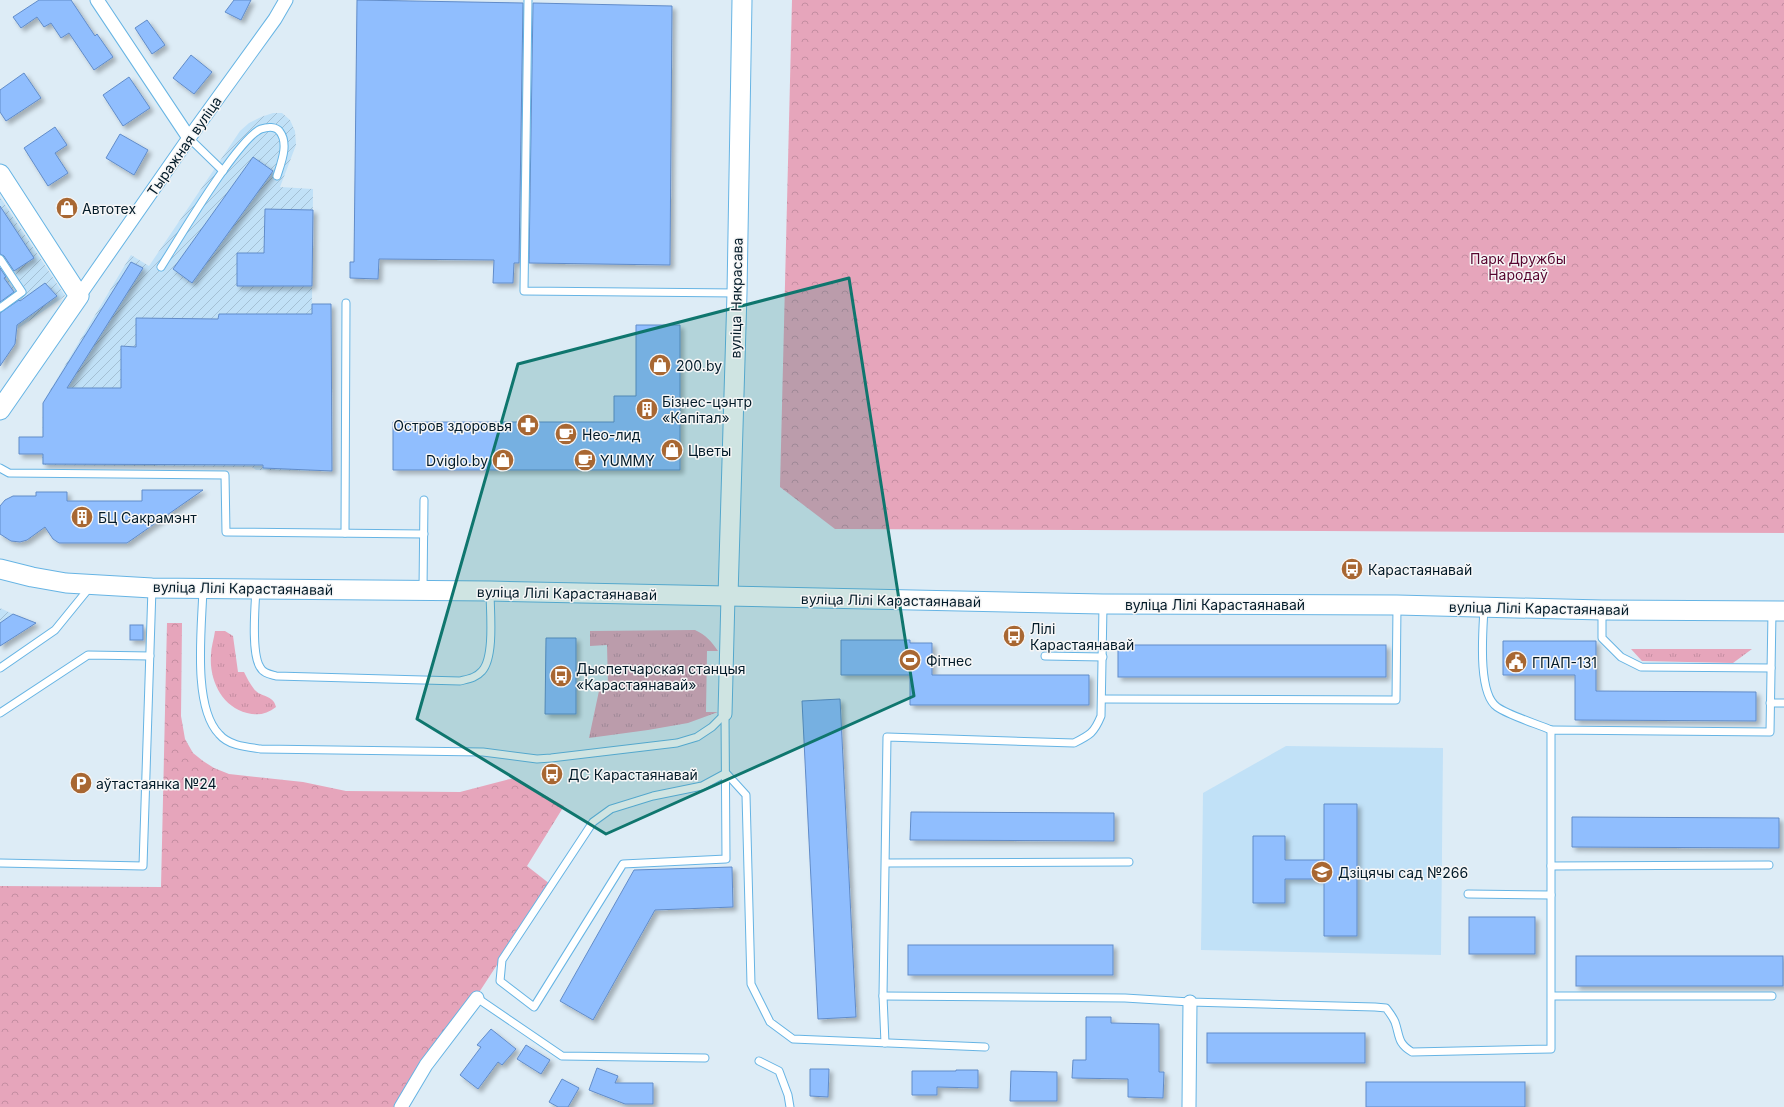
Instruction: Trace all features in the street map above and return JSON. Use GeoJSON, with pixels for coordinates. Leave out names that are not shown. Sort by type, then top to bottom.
{"type":"FeatureCollection","features":[{"type":"Feature","properties":{"kind":"main road","name":"вуліца Някрасава"},"geometry":{"type":"LineString","coordinates":[[728,596],[737,293],[742,0]]}},
{"type":"Feature","properties":{"kind":"main road"},"geometry":{"type":"LineString","coordinates":[[0,174],[79,296]]}},
{"type":"Feature","properties":{"kind":"main road","name":"Тыражная вуліца"},"geometry":{"type":"LineString","coordinates":[[0,410],[79,296]]}},
{"type":"Feature","properties":{"kind":"main road","name":"вуліца Лілі Карастаянавай"},"geometry":{"type":"LineString","coordinates":[[0,569],[32,578],[91,585],[152,588],[490,591],[1103,604],[1397,605],[1602,610],[1778,610]]}},
{"type":"Feature","properties":{"kind":"street"},"geometry":{"type":"LineString","coordinates":[[97,0],[189,138]]}},
{"type":"Feature","properties":{"kind":"street","name":"Тыражная вуліца"},"geometry":{"type":"LineString","coordinates":[[79,296],[189,138],[275,19],[286,0]]}},
{"type":"Feature","properties":{"kind":"street"},"geometry":{"type":"LineString","coordinates":[[725,714],[728,596]]}},
{"type":"Feature","properties":{"kind":"street"},"geometry":{"type":"LineString","coordinates":[[403,1104],[426,1065],[477,998]]}},
{"type":"Feature","properties":{"kind":"street"},"geometry":{"type":"LineString","coordinates":[[1190,1002],[1190,1107]]}},
{"type":"Feature","properties":{"kind":"lane"},"geometry":{"type":"LineString","coordinates":[[528,0],[524,291],[737,293]]}},
{"type":"Feature","properties":{"kind":"lane"},"geometry":{"type":"LineString","coordinates":[[161,267],[240,147],[260,129],[271,127],[278,129],[283,136],[284,151],[277,176]]}},
{"type":"Feature","properties":{"kind":"lane"},"geometry":{"type":"LineString","coordinates":[[189,138],[223,172]]}},
{"type":"Feature","properties":{"kind":"lane"},"geometry":{"type":"LineString","coordinates":[[0,258],[22,292],[0,308]]}},
{"type":"Feature","properties":{"kind":"lane"},"geometry":{"type":"LineString","coordinates":[[345,533],[346,303]]}},
{"type":"Feature","properties":{"kind":"lane"},"geometry":{"type":"LineString","coordinates":[[0,468],[9,473],[225,475],[226,532],[424,534]]}},
{"type":"Feature","properties":{"kind":"lane"},"geometry":{"type":"LineString","coordinates":[[423,590],[424,500]]}},
{"type":"Feature","properties":{"kind":"lane"},"geometry":{"type":"LineString","coordinates":[[0,668],[55,630],[91,585]]}},
{"type":"Feature","properties":{"kind":"lane"},"geometry":{"type":"LineString","coordinates":[[0,864],[143,866],[152,588]]}},
{"type":"Feature","properties":{"kind":"lane"},"geometry":{"type":"LineString","coordinates":[[203,588],[201,665],[202,698],[210,721],[219,735],[237,745],[261,749],[483,752],[537,760],[677,743],[696,737],[712,727],[725,714]]}},
{"type":"Feature","properties":{"kind":"lane"},"geometry":{"type":"LineString","coordinates":[[256,588],[255,648],[260,667],[266,674],[276,676],[460,682],[476,677],[484,670],[489,657],[490,591]]}},
{"type":"Feature","properties":{"kind":"lane"},"geometry":{"type":"LineString","coordinates":[[885,1043],[883,996],[887,737],[1074,743],[1088,736],[1095,730],[1100,716],[1102,699],[1103,604]]}},
{"type":"Feature","properties":{"kind":"lane"},"geometry":{"type":"LineString","coordinates":[[1102,699],[1396,700],[1397,605]]}},
{"type":"Feature","properties":{"kind":"lane"},"geometry":{"type":"LineString","coordinates":[[1484,608],[1484,678],[1488,695],[1496,707],[1551,730],[1770,732],[1771,668],[1778,610]]}},
{"type":"Feature","properties":{"kind":"lane"},"geometry":{"type":"LineString","coordinates":[[1602,610],[1602,638],[1621,657],[1641,667],[1771,668]]}},
{"type":"Feature","properties":{"kind":"lane"},"geometry":{"type":"LineString","coordinates":[[0,713],[88,655],[150,656]]}},
{"type":"Feature","properties":{"kind":"lane"},"geometry":{"type":"LineString","coordinates":[[1045,656],[1103,657]]}},
{"type":"Feature","properties":{"kind":"lane"},"geometry":{"type":"LineString","coordinates":[[1770,703],[1784,703]]}},
{"type":"Feature","properties":{"kind":"lane"},"geometry":{"type":"LineString","coordinates":[[725,714],[726,772],[726,859],[623,864],[534,1007],[500,981],[502,960],[593,822],[611,809],[653,796],[702,786],[726,772]]}},
{"type":"Feature","properties":{"kind":"lane"},"geometry":{"type":"LineString","coordinates":[[883,996],[1125,998],[1190,1002],[1386,1008],[1395,1021],[1398,1036],[1403,1047],[1412,1052],[1551,1050],[1551,730]]}},
{"type":"Feature","properties":{"kind":"lane"},"geometry":{"type":"LineString","coordinates":[[726,772],[746,795],[751,984],[770,1022],[793,1039],[984,1047]]}},
{"type":"Feature","properties":{"kind":"lane"},"geometry":{"type":"LineString","coordinates":[[886,863],[1129,862]]}},
{"type":"Feature","properties":{"kind":"lane"},"geometry":{"type":"LineString","coordinates":[[1551,866],[1769,865]]}},
{"type":"Feature","properties":{"kind":"lane"},"geometry":{"type":"LineString","coordinates":[[1468,894],[1551,895]]}},
{"type":"Feature","properties":{"kind":"lane"},"geometry":{"type":"LineString","coordinates":[[1552,996],[1772,996]]}},
{"type":"Feature","properties":{"kind":"lane"},"geometry":{"type":"LineString","coordinates":[[477,998],[562,1056],[705,1058]]}},
{"type":"Feature","properties":{"kind":"lane"},"geometry":{"type":"LineString","coordinates":[[759,1061],[779,1071],[788,1095],[790,1107]]}},
{"type":"Feature","properties":{"kind":"highlighted area"},"geometry":{"type":"Polygon","coordinates":[[[849,278],[914,696],[606,834],[417,719],[518,364],[849,278]]]}},
{"type":"Feature","properties":{"kind":"shaded area"},"geometry":{"type":"Polygon","coordinates":[[[273,113],[282,113],[290,120],[295,131],[296,145],[280,187],[313,189],[312,304],[331,304],[332,471],[256,470],[252,467],[42,465],[43,402],[131,255],[149,266],[240,131],[249,123],[273,113]]]}},
{"type":"Feature","properties":{"kind":"shaded area"},"geometry":{"type":"Polygon","coordinates":[[[0,197],[65,296],[0,341],[0,197]]]}},
{"type":"Feature","properties":{"kind":"shaded area"},"geometry":{"type":"Polygon","coordinates":[[[0,608],[13,614],[0,646],[0,608]]]}},
{"type":"Feature","properties":{"kind":"shaded area","name":"Дзіцячы сад №266"},"geometry":{"type":"Polygon","coordinates":[[[1286,746],[1443,748],[1441,955],[1201,950],[1203,793],[1286,746]]]}},
{"type":"Feature","properties":{"kind":"green space","name":"Парк Дружбы Народаў"},"geometry":{"type":"Polygon","coordinates":[[[792,0],[1784,0],[1784,533],[835,529],[780,487],[792,0]]]}},
{"type":"Feature","properties":{"kind":"green space"},"geometry":{"type":"Polygon","coordinates":[[[167,623],[182,623],[181,716],[185,739],[193,753],[214,768],[229,774],[303,782],[346,791],[460,792],[514,778],[564,806],[527,866],[550,884],[476,997],[400,1107],[0,1107],[0,886],[161,887],[167,623]]]}},
{"type":"Feature","properties":{"kind":"green space"},"geometry":{"type":"Polygon","coordinates":[[[695,630],[708,639],[718,651],[707,651],[706,712],[718,712],[688,723],[589,738],[600,686],[608,686],[607,645],[590,646],[590,631],[695,630]]]}},
{"type":"Feature","properties":{"kind":"green space"},"geometry":{"type":"Polygon","coordinates":[[[215,631],[225,631],[233,636],[238,672],[244,672],[254,689],[260,694],[270,698],[276,707],[262,714],[251,714],[238,710],[224,699],[212,674],[211,649],[215,631]]]}},
{"type":"Feature","properties":{"kind":"green space"},"geometry":{"type":"Polygon","coordinates":[[[1631,649],[1752,649],[1733,663],[1642,661],[1631,649]]]}},
{"type":"Feature","properties":{"kind":"building"},"geometry":{"type":"Polygon","coordinates":[[[39,0],[71,0],[95,36],[97,34],[113,57],[94,70],[69,33],[61,38],[51,23],[44,27],[37,17],[21,28],[13,17],[39,0]]]}},
{"type":"Feature","properties":{"kind":"building"},"geometry":{"type":"Polygon","coordinates":[[[234,0],[251,0],[241,20],[225,12],[234,0]]]}},
{"type":"Feature","properties":{"kind":"building"},"geometry":{"type":"Polygon","coordinates":[[[357,0],[523,3],[519,263],[514,263],[513,283],[493,283],[494,260],[379,259],[378,279],[350,278],[350,262],[354,262],[357,0]]]}},
{"type":"Feature","properties":{"kind":"building"},"geometry":{"type":"Polygon","coordinates":[[[533,3],[672,6],[670,265],[529,263],[533,3]]]}},
{"type":"Feature","properties":{"kind":"building"},"geometry":{"type":"Polygon","coordinates":[[[147,20],[165,45],[152,54],[135,28],[147,20]]]}},
{"type":"Feature","properties":{"kind":"building"},"geometry":{"type":"Polygon","coordinates":[[[191,55],[212,72],[194,94],[173,78],[191,55]]]}},
{"type":"Feature","properties":{"kind":"building"},"geometry":{"type":"Polygon","coordinates":[[[24,73],[41,98],[6,121],[0,112],[0,90],[24,73]]]}},
{"type":"Feature","properties":{"kind":"building"},"geometry":{"type":"Polygon","coordinates":[[[129,77],[150,108],[123,126],[103,95],[129,77]]]}},
{"type":"Feature","properties":{"kind":"building"},"geometry":{"type":"Polygon","coordinates":[[[55,127],[67,145],[55,153],[68,173],[48,186],[24,148],[55,127]]]}},
{"type":"Feature","properties":{"kind":"building"},"geometry":{"type":"Polygon","coordinates":[[[120,134],[148,150],[134,175],[106,158],[120,134]]]}},
{"type":"Feature","properties":{"kind":"building"},"geometry":{"type":"Polygon","coordinates":[[[253,157],[273,171],[192,283],[173,269],[253,157]]]}},
{"type":"Feature","properties":{"kind":"building"},"geometry":{"type":"Polygon","coordinates":[[[0,206],[34,258],[14,271],[4,256],[0,254],[0,206]]]}},
{"type":"Feature","properties":{"kind":"building"},"geometry":{"type":"Polygon","coordinates":[[[265,209],[313,210],[312,286],[237,286],[237,253],[264,253],[265,209]]]}},
{"type":"Feature","properties":{"kind":"building"},"geometry":{"type":"Polygon","coordinates":[[[131,262],[143,268],[67,388],[121,388],[121,346],[136,347],[136,318],[218,319],[219,314],[312,314],[312,304],[331,304],[332,471],[263,468],[263,465],[43,464],[43,454],[19,454],[19,437],[43,437],[43,403],[131,262]]]}},
{"type":"Feature","properties":{"kind":"building"},"geometry":{"type":"Polygon","coordinates":[[[0,268],[6,277],[4,278],[14,292],[0,302],[0,268]]]}},
{"type":"Feature","properties":{"kind":"building"},"geometry":{"type":"Polygon","coordinates":[[[45,283],[57,296],[17,325],[15,344],[0,366],[0,313],[45,283]]]}},
{"type":"Feature","properties":{"kind":"building","name":"Бізнес-цэнтр «Капітал»"},"geometry":{"type":"Polygon","coordinates":[[[636,325],[680,325],[680,470],[393,470],[393,422],[614,422],[614,396],[636,396],[636,325]]]}},
{"type":"Feature","properties":{"kind":"building","name":"БЦ Сакрамэнт"},"geometry":{"type":"Polygon","coordinates":[[[142,490],[203,490],[127,543],[59,543],[53,539],[45,527],[27,540],[20,542],[11,541],[0,534],[0,506],[5,500],[13,496],[36,496],[36,492],[67,492],[67,501],[142,501],[142,490]]]}},
{"type":"Feature","properties":{"kind":"building"},"geometry":{"type":"Polygon","coordinates":[[[13,614],[36,623],[0,646],[0,623],[13,614]]]}},
{"type":"Feature","properties":{"kind":"building"},"geometry":{"type":"Polygon","coordinates":[[[130,625],[143,625],[143,640],[130,640],[130,625]]]}},
{"type":"Feature","properties":{"kind":"building","name":"Дыспетчарская станцыя «Карастаянавай»"},"geometry":{"type":"Polygon","coordinates":[[[546,638],[576,638],[576,714],[545,714],[546,638]]]}},
{"type":"Feature","properties":{"kind":"building"},"geometry":{"type":"Polygon","coordinates":[[[841,640],[910,640],[910,643],[932,643],[932,675],[1089,675],[1089,705],[910,705],[910,675],[841,675],[841,640]]]}},
{"type":"Feature","properties":{"kind":"building"},"geometry":{"type":"Polygon","coordinates":[[[1503,641],[1596,641],[1596,691],[1756,692],[1756,721],[1575,720],[1575,675],[1503,675],[1503,641]]]}},
{"type":"Feature","properties":{"kind":"building"},"geometry":{"type":"Polygon","coordinates":[[[1118,645],[1386,645],[1386,677],[1118,677],[1118,645]]]}},
{"type":"Feature","properties":{"kind":"building"},"geometry":{"type":"Polygon","coordinates":[[[840,699],[856,1017],[818,1019],[802,701],[840,699]]]}},
{"type":"Feature","properties":{"kind":"building"},"geometry":{"type":"Polygon","coordinates":[[[1324,804],[1357,804],[1357,936],[1324,936],[1324,879],[1285,879],[1285,903],[1253,903],[1253,836],[1285,836],[1285,860],[1324,860],[1324,804]]]}},
{"type":"Feature","properties":{"kind":"building"},"geometry":{"type":"Polygon","coordinates":[[[911,812],[1114,813],[1114,841],[910,840],[911,812]]]}},
{"type":"Feature","properties":{"kind":"building"},"geometry":{"type":"Polygon","coordinates":[[[1572,817],[1779,818],[1779,848],[1572,847],[1572,817]]]}},
{"type":"Feature","properties":{"kind":"building"},"geometry":{"type":"Polygon","coordinates":[[[732,867],[733,907],[655,910],[593,1020],[560,1001],[634,870],[732,867]]]}},
{"type":"Feature","properties":{"kind":"building"},"geometry":{"type":"Polygon","coordinates":[[[1469,917],[1535,917],[1535,954],[1469,954],[1469,917]]]}},
{"type":"Feature","properties":{"kind":"building"},"geometry":{"type":"Polygon","coordinates":[[[908,945],[1113,945],[1113,975],[908,975],[908,945]]]}},
{"type":"Feature","properties":{"kind":"building"},"geometry":{"type":"Polygon","coordinates":[[[1576,956],[1783,956],[1783,986],[1576,986],[1576,956]]]}},
{"type":"Feature","properties":{"kind":"building"},"geometry":{"type":"Polygon","coordinates":[[[1086,1017],[1111,1017],[1111,1023],[1159,1024],[1159,1072],[1164,1072],[1163,1098],[1128,1097],[1128,1079],[1072,1078],[1073,1060],[1086,1060],[1086,1017]]]}},
{"type":"Feature","properties":{"kind":"building"},"geometry":{"type":"Polygon","coordinates":[[[491,1029],[516,1049],[502,1065],[498,1062],[478,1089],[460,1075],[481,1047],[477,1045],[491,1029]]]}},
{"type":"Feature","properties":{"kind":"building"},"geometry":{"type":"Polygon","coordinates":[[[1207,1033],[1365,1033],[1365,1063],[1207,1063],[1207,1033]]]}},
{"type":"Feature","properties":{"kind":"building"},"geometry":{"type":"Polygon","coordinates":[[[526,1045],[550,1060],[541,1074],[517,1059],[526,1045]]]}},
{"type":"Feature","properties":{"kind":"building"},"geometry":{"type":"Polygon","coordinates":[[[597,1068],[618,1076],[615,1083],[653,1083],[653,1104],[625,1104],[589,1090],[597,1068]]]}},
{"type":"Feature","properties":{"kind":"building"},"geometry":{"type":"Polygon","coordinates":[[[810,1069],[829,1069],[828,1097],[810,1096],[810,1069]]]}},
{"type":"Feature","properties":{"kind":"building"},"geometry":{"type":"Polygon","coordinates":[[[978,1070],[978,1088],[937,1087],[937,1095],[912,1095],[912,1071],[978,1070]]]}},
{"type":"Feature","properties":{"kind":"building"},"geometry":{"type":"Polygon","coordinates":[[[1011,1071],[1057,1072],[1057,1101],[1010,1101],[1011,1071]]]}},
{"type":"Feature","properties":{"kind":"building"},"geometry":{"type":"Polygon","coordinates":[[[562,1079],[579,1088],[568,1107],[558,1107],[549,1102],[562,1079]]]}},
{"type":"Feature","properties":{"kind":"building"},"geometry":{"type":"Polygon","coordinates":[[[1366,1082],[1525,1082],[1525,1107],[1366,1107],[1366,1082]]]}},
{"type":"Feature","properties":{"kind":"place","name":"Автотех"},"geometry":{"type":"Point","coordinates":[67,208]}},
{"type":"Feature","properties":{"kind":"place","name":"200.by"},"geometry":{"type":"Point","coordinates":[660,365]}},
{"type":"Feature","properties":{"kind":"place","name":"Бізнес-цэнтр «Капітал»"},"geometry":{"type":"Point","coordinates":[647,409]}},
{"type":"Feature","properties":{"kind":"place","name":"Остров здоровья"},"geometry":{"type":"Point","coordinates":[528,425]}},
{"type":"Feature","properties":{"kind":"place","name":"Нео-лид"},"geometry":{"type":"Point","coordinates":[566,434]}},
{"type":"Feature","properties":{"kind":"place","name":"Цветы"},"geometry":{"type":"Point","coordinates":[672,450]}},
{"type":"Feature","properties":{"kind":"place","name":"Dviglo.by"},"geometry":{"type":"Point","coordinates":[503,460]}},
{"type":"Feature","properties":{"kind":"place","name":"YUMMY"},"geometry":{"type":"Point","coordinates":[585,460]}},
{"type":"Feature","properties":{"kind":"place","name":"БЦ Сакрамэнт"},"geometry":{"type":"Point","coordinates":[82,517]}},
{"type":"Feature","properties":{"kind":"place","name":"Карастаянавай"},"geometry":{"type":"Point","coordinates":[1352,569]}},
{"type":"Feature","properties":{"kind":"place","name":"Лілі Карастаянавай"},"geometry":{"type":"Point","coordinates":[1014,636]}},
{"type":"Feature","properties":{"kind":"place","name":"Фітнес"},"geometry":{"type":"Point","coordinates":[910,660]}},
{"type":"Feature","properties":{"kind":"place","name":"ГПАП-131"},"geometry":{"type":"Point","coordinates":[1516,662]}},
{"type":"Feature","properties":{"kind":"place","name":"Дыспетчарская станцыя «Карастаянавай»"},"geometry":{"type":"Point","coordinates":[561,676]}},
{"type":"Feature","properties":{"kind":"place","name":"ДС Карастаянавай"},"geometry":{"type":"Point","coordinates":[552,774]}},
{"type":"Feature","properties":{"kind":"place","name":"аўтастаянка №24"},"geometry":{"type":"Point","coordinates":[81,783]}},
{"type":"Feature","properties":{"kind":"place","name":"Дзіцячы сад №266"},"geometry":{"type":"Point","coordinates":[1322,872]}}]}
